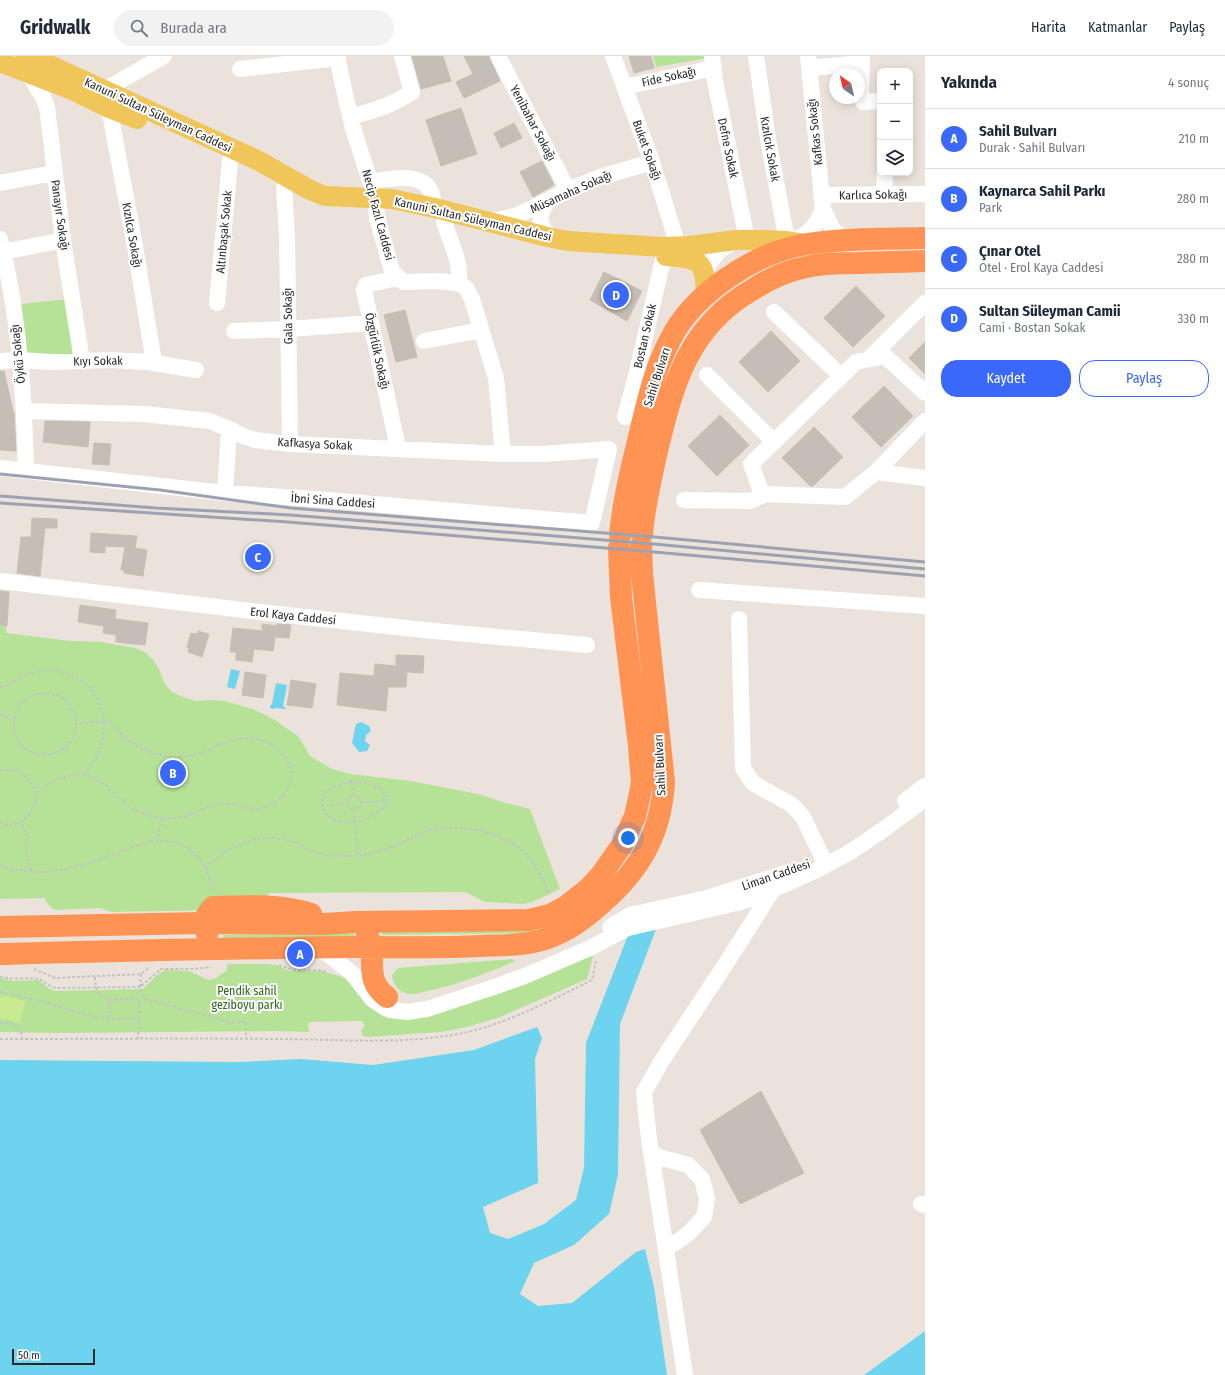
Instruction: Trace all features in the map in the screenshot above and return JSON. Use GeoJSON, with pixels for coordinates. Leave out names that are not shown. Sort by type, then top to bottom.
{"type":"FeatureCollection","features":[{"type":"Feature","properties":{"kind":"highway","name":"Sahil Bulvarı"},"geometry":{"type":"LineString","coordinates":[[0,927],[209,915],[324,924],[529,920],[550,915],[576,899],[602,875],[630,830],[635,816],[642,783],[621,597],[620,541],[622,514],[645,412],[662,357],[671,338],[681,323],[706,294],[744,268],[795,242],[925,238]]}},
{"type":"Feature","properties":{"kind":"highway","name":"Sahil Bulvarı"},"geometry":{"type":"LineString","coordinates":[[0,954],[213,958],[318,947],[423,947],[526,944],[550,937],[571,926],[597,908],[625,881],[646,852],[656,827],[663,797],[664,782],[642,574],[642,540],[644,512],[664,423],[677,380],[685,360],[703,331],[720,313],[744,294],[767,281],[797,269],[828,263],[925,261]]}},
{"type":"Feature","properties":{"kind":"highway"},"geometry":{"type":"LineString","coordinates":[[209,915],[213,958]]}},
{"type":"Feature","properties":{"kind":"highway"},"geometry":{"type":"LineString","coordinates":[[351,923],[367,932],[371,947],[374,979],[379,990],[387,997]]}},
{"type":"Feature","properties":{"kind":"highway"},"geometry":{"type":"LineString","coordinates":[[387,997],[383,987],[383,980],[387,966],[400,956],[423,947]]}},
{"type":"Feature","properties":{"kind":"main road","name":"Kanuni Sultan Süleyman Caddesi"},"geometry":{"type":"LineString","coordinates":[[0,62],[27,65],[52,60],[106,99],[313,201],[329,204],[374,195]]}},
{"type":"Feature","properties":{"kind":"main road","name":"Kanuni Sultan Süleyman Caddesi"},"geometry":{"type":"LineString","coordinates":[[27,65],[65,87],[106,99],[259,162],[310,190],[325,196],[374,195],[396,208],[489,222],[552,238],[568,241],[617,244],[671,251],[699,262],[704,271]]}},
{"type":"Feature","properties":{"kind":"main road","name":"Kanuni Sultan Süleyman Caddesi"},"geometry":{"type":"LineString","coordinates":[[440,214],[499,236],[570,251],[671,251],[742,240],[795,242]]}},
{"type":"Feature","properties":{"kind":"main road"},"geometry":{"type":"LineString","coordinates":[[704,271],[706,278],[706,294]]}},
{"type":"Feature","properties":{"kind":"street"},"geometry":{"type":"LineString","coordinates":[[106,99],[164,56]]}},
{"type":"Feature","properties":{"kind":"street"},"geometry":{"type":"LineString","coordinates":[[350,117],[379,110],[412,92],[402,56]]}},
{"type":"Feature","properties":{"kind":"street","name":"Yenibahar Sokağı"},"geometry":{"type":"LineString","coordinates":[[498,56],[568,190]]}},
{"type":"Feature","properties":{"kind":"street","name":"Buket Sokağı"},"geometry":{"type":"LineString","coordinates":[[613,56],[652,162],[671,251]]}},
{"type":"Feature","properties":{"kind":"street","name":"Kızılcık Sokak"},"geometry":{"type":"LineString","coordinates":[[756,56],[768,139],[795,242]]}},
{"type":"Feature","properties":{"kind":"street"},"geometry":{"type":"LineString","coordinates":[[240,68],[268,60],[337,57]]}},
{"type":"Feature","properties":{"kind":"street","name":"Necip Fazıl Caddesi"},"geometry":{"type":"LineString","coordinates":[[337,57],[350,117],[374,195],[377,218],[392,271],[397,278]]}},
{"type":"Feature","properties":{"kind":"street"},"geometry":{"type":"LineString","coordinates":[[809,62],[862,60],[861,98],[863,102],[877,101]]}},
{"type":"Feature","properties":{"kind":"street","name":"Fide Sokağı"},"geometry":{"type":"LineString","coordinates":[[624,87],[713,62]]}},
{"type":"Feature","properties":{"kind":"street","name":"Defne Sokak"},"geometry":{"type":"LineString","coordinates":[[713,62],[742,240]]}},
{"type":"Feature","properties":{"kind":"street","name":"Kafkas Sokağı"},"geometry":{"type":"LineString","coordinates":[[809,62],[822,202]]}},
{"type":"Feature","properties":{"kind":"street","name":"Panayır Sokağı"},"geometry":{"type":"LineString","coordinates":[[27,65],[47,107],[54,173],[82,361]]}},
{"type":"Feature","properties":{"kind":"street"},"geometry":{"type":"LineString","coordinates":[[47,107],[53,95],[65,87]]}},
{"type":"Feature","properties":{"kind":"street","name":"Kızılca Sokağı"},"geometry":{"type":"LineString","coordinates":[[106,99],[133,235],[154,362]]}},
{"type":"Feature","properties":{"kind":"street","name":"Altınbaşak Sokak"},"geometry":{"type":"LineString","coordinates":[[218,303],[230,161]]}},
{"type":"Feature","properties":{"kind":"street","name":"Müsamaha Sokağı"},"geometry":{"type":"LineString","coordinates":[[489,222],[518,215],[568,190],[600,177],[652,162]]}},
{"type":"Feature","properties":{"kind":"street"},"geometry":{"type":"LineString","coordinates":[[0,183],[54,173]]}},
{"type":"Feature","properties":{"kind":"street"},"geometry":{"type":"LineString","coordinates":[[884,176],[884,195]]}},
{"type":"Feature","properties":{"kind":"street"},"geometry":{"type":"LineString","coordinates":[[374,195],[395,179],[412,179],[422,182],[429,187],[459,264],[460,274],[458,284]]}},
{"type":"Feature","properties":{"kind":"street","name":"Gala Sokağı"},"geometry":{"type":"LineString","coordinates":[[284,188],[287,234],[290,444]]}},
{"type":"Feature","properties":{"kind":"street","name":"Karlıca Sokağı"},"geometry":{"type":"LineString","coordinates":[[822,202],[884,195],[925,194]]}},
{"type":"Feature","properties":{"kind":"street"},"geometry":{"type":"LineString","coordinates":[[550,199],[540,215],[541,224],[544,231],[552,238]]}},
{"type":"Feature","properties":{"kind":"street"},"geometry":{"type":"LineString","coordinates":[[795,242],[810,231],[816,224],[822,202]]}},
{"type":"Feature","properties":{"kind":"street"},"geometry":{"type":"LineString","coordinates":[[822,202],[832,228],[844,240]]}},
{"type":"Feature","properties":{"kind":"street"},"geometry":{"type":"LineString","coordinates":[[2,245],[64,240]]}},
{"type":"Feature","properties":{"kind":"street"},"geometry":{"type":"LineString","coordinates":[[704,271],[720,252],[742,240]]}},
{"type":"Feature","properties":{"kind":"street","name":"Öykü Sokağı"},"geometry":{"type":"LineString","coordinates":[[2,245],[20,360],[24,411],[26,471]]}},
{"type":"Feature","properties":{"kind":"street","name":"Bostan Sokak"},"geometry":{"type":"LineString","coordinates":[[625,417],[671,251]]}},
{"type":"Feature","properties":{"kind":"street"},"geometry":{"type":"LineString","coordinates":[[397,278],[403,282],[444,282],[458,284],[466,288],[472,299],[496,378],[503,454]]}},
{"type":"Feature","properties":{"kind":"street","name":"Özgürlük Sokağı"},"geometry":{"type":"LineString","coordinates":[[397,278],[366,285],[364,290],[398,448]]}},
{"type":"Feature","properties":{"kind":"street"},"geometry":{"type":"LineString","coordinates":[[869,359],[925,303]]}},
{"type":"Feature","properties":{"kind":"street"},"geometry":{"type":"LineString","coordinates":[[774,312],[842,376]]}},
{"type":"Feature","properties":{"kind":"street"},"geometry":{"type":"LineString","coordinates":[[234,331],[289,329],[371,322]]}},
{"type":"Feature","properties":{"kind":"street"},"geometry":{"type":"LineString","coordinates":[[424,341],[481,330]]}},
{"type":"Feature","properties":{"kind":"street"},"geometry":{"type":"LineString","coordinates":[[925,393],[885,356],[856,362],[751,464],[762,494],[845,497],[876,472],[925,421]]}},
{"type":"Feature","properties":{"kind":"street","name":"Kıyı Sokak"},"geometry":{"type":"LineString","coordinates":[[0,361],[20,360],[52,362],[109,360],[154,362],[196,370]]}},
{"type":"Feature","properties":{"kind":"street"},"geometry":{"type":"LineString","coordinates":[[707,375],[774,442]]}},
{"type":"Feature","properties":{"kind":"street","name":"Kafkasya Sokak"},"geometry":{"type":"LineString","coordinates":[[24,411],[144,414],[210,421],[255,440],[290,444],[503,454],[543,454],[609,449]]}},
{"type":"Feature","properties":{"kind":"street"},"geometry":{"type":"LineString","coordinates":[[225,493],[229,429]]}},
{"type":"Feature","properties":{"kind":"street","name":"İbni Sina Caddesi"},"geometry":{"type":"LineString","coordinates":[[0,468],[225,493],[592,522],[609,449]]}},
{"type":"Feature","properties":{"kind":"street"},"geometry":{"type":"LineString","coordinates":[[876,472],[925,478]]}},
{"type":"Feature","properties":{"kind":"street"},"geometry":{"type":"LineString","coordinates":[[684,500],[750,501],[766,494]]}},
{"type":"Feature","properties":{"kind":"street","name":"Erol Kaya Caddesi"},"geometry":{"type":"LineString","coordinates":[[0,581],[293,616],[587,645]]}},
{"type":"Feature","properties":{"kind":"street"},"geometry":{"type":"LineString","coordinates":[[699,590],[925,606]]}},
{"type":"Feature","properties":{"kind":"street"},"geometry":{"type":"LineString","coordinates":[[739,619],[743,768],[753,783],[792,805],[803,817],[824,862]]}},
{"type":"Feature","properties":{"kind":"street","name":"Liman Caddesi"},"geometry":{"type":"LineString","coordinates":[[680,910],[707,898],[824,862],[925,786]]}},
{"type":"Feature","properties":{"kind":"street","name":"Liman Caddesi"},"geometry":{"type":"LineString","coordinates":[[680,910],[741,902],[774,888],[865,842],[925,799]]}},
{"type":"Feature","properties":{"kind":"street"},"geometry":{"type":"LineString","coordinates":[[685,1375],[651,1153],[644,1092],[661,1062],[774,888]]}},
{"type":"Feature","properties":{"kind":"street"},"geometry":{"type":"LineString","coordinates":[[387,997],[401,1003],[410,1003],[439,997],[472,986],[592,938],[624,918],[638,919],[680,910]]}},
{"type":"Feature","properties":{"kind":"street"},"geometry":{"type":"LineString","coordinates":[[318,947],[352,973],[378,1003],[391,1010],[407,1012],[427,1009],[498,986],[590,948],[638,919]]}},
{"type":"Feature","properties":{"kind":"street"},"geometry":{"type":"LineString","coordinates":[[651,1153],[662,1158],[688,1165],[702,1179],[707,1198],[704,1217],[688,1234],[666,1249]]}},
{"type":"Feature","properties":{"kind":"path"},"geometry":{"type":"LineString","coordinates":[[0,687],[12,683],[28,674],[60,671],[68,673],[81,680],[92,690],[100,703],[104,721],[104,733],[100,749],[83,774]]}},
{"type":"Feature","properties":{"kind":"path"},"geometry":{"type":"LineString","coordinates":[[44,693],[54,694],[63,698],[74,711],[76,724],[74,735],[70,743],[64,748],[48,754],[40,754],[30,751],[22,745],[14,727],[19,707],[25,700],[34,695],[44,693]]}},
{"type":"Feature","properties":{"kind":"path"},"geometry":{"type":"LineString","coordinates":[[0,715],[15,720]]}},
{"type":"Feature","properties":{"kind":"path"},"geometry":{"type":"LineString","coordinates":[[37,795],[54,780],[83,774],[110,788],[132,809],[162,819],[190,815],[210,805],[222,803],[251,809],[262,809],[281,799],[288,790],[291,778],[290,766],[286,757],[277,748],[266,742],[248,738],[231,740],[188,756],[173,756],[156,754],[130,742],[109,722],[104,721],[76,724]]}},
{"type":"Feature","properties":{"kind":"path"},"geometry":{"type":"LineString","coordinates":[[0,771],[15,770],[25,775],[33,784],[37,795],[35,804],[30,814],[21,822],[11,825],[0,823]]}},
{"type":"Feature","properties":{"kind":"path"},"geometry":{"type":"LineString","coordinates":[[352,782],[353,796]]}},
{"type":"Feature","properties":{"kind":"path"},"geometry":{"type":"LineString","coordinates":[[352,782],[366,782],[375,786],[383,792],[387,800],[385,805],[375,814],[364,820],[354,822],[336,820],[327,815],[321,805],[323,796],[330,790],[340,784],[352,782]]}},
{"type":"Feature","properties":{"kind":"path"},"geometry":{"type":"LineString","coordinates":[[353,796],[358,798],[361,802]]}},
{"type":"Feature","properties":{"kind":"path"},"geometry":{"type":"LineString","coordinates":[[347,804],[348,799],[353,796]]}},
{"type":"Feature","properties":{"kind":"path"},"geometry":{"type":"LineString","coordinates":[[361,802],[387,800]]}},
{"type":"Feature","properties":{"kind":"path"},"geometry":{"type":"LineString","coordinates":[[354,810],[359,808],[361,802]]}},
{"type":"Feature","properties":{"kind":"path"},"geometry":{"type":"LineString","coordinates":[[321,805],[347,804]]}},
{"type":"Feature","properties":{"kind":"path"},"geometry":{"type":"LineString","coordinates":[[347,804],[349,808],[354,810]]}},
{"type":"Feature","properties":{"kind":"path"},"geometry":{"type":"LineString","coordinates":[[354,810],[358,855]]}},
{"type":"Feature","properties":{"kind":"path"},"geometry":{"type":"LineString","coordinates":[[157,841],[162,819]]}},
{"type":"Feature","properties":{"kind":"path"},"geometry":{"type":"LineString","coordinates":[[21,822],[27,837],[26,852],[31,871]]}},
{"type":"Feature","properties":{"kind":"path"},"geometry":{"type":"LineString","coordinates":[[205,867],[221,854],[235,846],[247,841],[267,838],[286,839],[322,854],[344,856],[379,851],[392,847],[417,834],[429,831],[467,828],[501,838],[518,848],[533,864],[550,895]]}},
{"type":"Feature","properties":{"kind":"path"},"geometry":{"type":"LineString","coordinates":[[0,866],[38,872],[67,868],[138,845],[157,841],[173,841],[186,847],[199,858],[205,867],[211,886],[209,915]]}},
{"type":"Feature","properties":{"kind":"path"},"geometry":{"type":"LineString","coordinates":[[0,1039],[246,1039],[356,1041],[414,1039],[447,1035],[472,1031],[491,1025],[530,1009],[592,980],[596,957]]}},
{"type":"Feature","properties":{"kind":"path"},"geometry":{"type":"LineString","coordinates":[[0,977],[7,979],[41,980],[51,987],[56,988],[140,987],[161,969],[194,969],[213,958]]}},
{"type":"Feature","properties":{"kind":"path"},"geometry":{"type":"LineString","coordinates":[[274,964],[293,970],[319,970],[332,973]]}},
{"type":"Feature","properties":{"kind":"path"},"geometry":{"type":"LineString","coordinates":[[141,974],[140,987],[145,999],[232,1022],[246,1022],[246,1039]]}},
{"type":"Feature","properties":{"kind":"path"},"geometry":{"type":"LineString","coordinates":[[94,977],[95,988],[101,997],[110,999],[138,999],[139,1001]]}},
{"type":"Feature","properties":{"kind":"path"},"geometry":{"type":"LineString","coordinates":[[0,992],[28,998],[85,1015],[109,1019],[139,1020]]}},
{"type":"Feature","properties":{"kind":"path"},"geometry":{"type":"LineString","coordinates":[[138,1039],[139,1001],[143,997]]}},
{"type":"Feature","properties":{"kind":"path"},"geometry":{"type":"LineString","coordinates":[[109,1019],[110,999]]}},
{"type":"Feature","properties":{"kind":"path"},"geometry":{"type":"LineString","coordinates":[[0,1022],[19,1027],[22,1039]]}},
{"type":"Feature","properties":{"kind":"green space"},"geometry":{"type":"Polygon","coordinates":[[[653,56],[708,56],[708,58],[656,67],[653,56]]]}},
{"type":"Feature","properties":{"kind":"green space"},"geometry":{"type":"Polygon","coordinates":[[[68,299],[73,354],[26,359],[21,304],[68,299]]]}},
{"type":"Feature","properties":{"kind":"green space"},"geometry":{"type":"Polygon","coordinates":[[[0,621],[7,622],[6,633],[71,641],[101,642],[135,648],[145,652],[158,667],[165,684],[171,691],[195,701],[224,701],[253,709],[275,720],[299,737],[310,756],[332,769],[351,774],[410,781],[463,791],[530,809],[560,889],[532,902],[524,904],[485,902],[465,892],[269,893],[262,903],[216,910],[112,912],[100,908],[56,910],[49,906],[45,898],[0,899],[0,621]]]}},
{"type":"Feature","properties":{"kind":"green space"},"geometry":{"type":"Polygon","coordinates":[[[543,928],[534,932],[522,933],[382,935],[382,929],[543,928]]]}},
{"type":"Feature","properties":{"kind":"green space"},"geometry":{"type":"Polygon","coordinates":[[[346,931],[357,937],[223,938],[225,935],[309,934],[346,931]]]}},
{"type":"Feature","properties":{"kind":"green space","name":"Pendik sahil geziboyu parkı"},"geometry":{"type":"Polygon","coordinates":[[[594,953],[587,979],[500,1017],[467,1027],[441,1032],[368,1037],[363,1036],[361,1031],[365,1026],[362,1021],[358,1021],[309,1022],[308,1027],[310,1032],[0,1032],[0,978],[13,981],[38,980],[48,988],[57,991],[143,989],[157,975],[165,970],[189,971],[209,980],[216,978],[227,970],[227,965],[229,964],[267,964],[276,965],[290,971],[321,971],[346,979],[361,997],[382,1016],[402,1019],[594,953]]]}},
{"type":"Feature","properties":{"kind":"green space"},"geometry":{"type":"Polygon","coordinates":[[[512,959],[515,961],[494,970],[416,994],[404,993],[398,989],[394,983],[392,975],[398,968],[512,959]]]}},
{"type":"Feature","properties":{"kind":"green space"},"geometry":{"type":"Polygon","coordinates":[[[0,995],[25,1001],[20,1023],[0,1018],[0,995]]]}},
{"type":"Feature","properties":{"kind":"water"},"geometry":{"type":"Polygon","coordinates":[[[231,669],[240,671],[235,689],[227,687],[231,669]]]}},
{"type":"Feature","properties":{"kind":"water"},"geometry":{"type":"Polygon","coordinates":[[[276,683],[287,685],[283,706],[286,708],[285,709],[270,708],[276,683]]]}},
{"type":"Feature","properties":{"kind":"water"},"geometry":{"type":"Polygon","coordinates":[[[361,722],[369,726],[371,731],[366,735],[365,741],[370,745],[367,751],[359,752],[352,743],[356,724],[361,722]]]}},
{"type":"Feature","properties":{"kind":"water"},"geometry":{"type":"Polygon","coordinates":[[[658,924],[620,1024],[618,1175],[609,1214],[574,1245],[534,1263],[520,1294],[538,1306],[572,1303],[636,1252],[645,1249],[654,1287],[667,1375],[0,1375],[0,1060],[238,1062],[301,1059],[373,1065],[474,1050],[537,1027],[542,1038],[535,1059],[538,1183],[483,1207],[490,1233],[508,1239],[544,1224],[576,1200],[584,1168],[586,1043],[630,930],[658,924]]]}},
{"type":"Feature","properties":{"kind":"water"},"geometry":{"type":"Polygon","coordinates":[[[925,1331],[925,1375],[864,1375],[925,1331]]]}},
{"type":"Feature","properties":{"kind":"building"},"geometry":{"type":"Polygon","coordinates":[[[412,56],[443,56],[451,81],[421,89],[412,56]]]}},
{"type":"Feature","properties":{"kind":"building"},"geometry":{"type":"Polygon","coordinates":[[[464,56],[489,56],[500,81],[464,98],[456,82],[473,74],[464,56]]]}},
{"type":"Feature","properties":{"kind":"building"},"geometry":{"type":"Polygon","coordinates":[[[629,56],[651,56],[654,68],[634,73],[629,56]]]}},
{"type":"Feature","properties":{"kind":"building"},"geometry":{"type":"Polygon","coordinates":[[[461,108],[477,154],[441,166],[426,120],[461,108]]]}},
{"type":"Feature","properties":{"kind":"building"},"geometry":{"type":"Polygon","coordinates":[[[514,123],[522,138],[501,148],[494,133],[514,123]]]}},
{"type":"Feature","properties":{"kind":"building"},"geometry":{"type":"Polygon","coordinates":[[[542,161],[554,185],[533,197],[520,172],[542,161]]]}},
{"type":"Feature","properties":{"kind":"building"},"geometry":{"type":"Polygon","coordinates":[[[604,272],[642,291],[627,321],[590,300],[604,272]]]}},
{"type":"Feature","properties":{"kind":"building"},"geometry":{"type":"Polygon","coordinates":[[[856,286],[885,316],[853,347],[824,318],[856,286]]]}},
{"type":"Feature","properties":{"kind":"building"},"geometry":{"type":"Polygon","coordinates":[[[405,310],[417,357],[396,362],[384,315],[405,310]]]}},
{"type":"Feature","properties":{"kind":"building"},"geometry":{"type":"Polygon","coordinates":[[[771,331],[800,361],[768,392],[739,362],[771,331]]]}},
{"type":"Feature","properties":{"kind":"building"},"geometry":{"type":"Polygon","coordinates":[[[925,342],[925,374],[909,358],[925,342]]]}},
{"type":"Feature","properties":{"kind":"building"},"geometry":{"type":"Polygon","coordinates":[[[0,371],[4,371],[14,411],[16,451],[0,450],[0,371]]]}},
{"type":"Feature","properties":{"kind":"building"},"geometry":{"type":"Polygon","coordinates":[[[884,386],[913,416],[881,447],[852,417],[884,386]]]}},
{"type":"Feature","properties":{"kind":"building"},"geometry":{"type":"Polygon","coordinates":[[[720,415],[749,445],[717,476],[688,446],[720,415]]]}},
{"type":"Feature","properties":{"kind":"building"},"geometry":{"type":"Polygon","coordinates":[[[45,421],[90,422],[88,447],[43,442],[45,421]]]}},
{"type":"Feature","properties":{"kind":"building"},"geometry":{"type":"Polygon","coordinates":[[[814,427],[843,457],[813,486],[810,486],[782,458],[814,427]]]}},
{"type":"Feature","properties":{"kind":"building"},"geometry":{"type":"Polygon","coordinates":[[[94,443],[111,444],[109,465],[92,464],[94,443]]]}},
{"type":"Feature","properties":{"kind":"building"},"geometry":{"type":"Polygon","coordinates":[[[32,518],[57,519],[57,528],[45,528],[40,576],[17,573],[21,537],[31,537],[32,518]]]}},
{"type":"Feature","properties":{"kind":"building"},"geometry":{"type":"Polygon","coordinates":[[[91,533],[137,536],[135,548],[147,550],[143,576],[124,573],[124,570],[121,570],[125,547],[105,546],[105,553],[90,552],[91,533]]]}},
{"type":"Feature","properties":{"kind":"building"},"geometry":{"type":"Polygon","coordinates":[[[0,591],[9,592],[7,626],[0,625],[0,591]]]}},
{"type":"Feature","properties":{"kind":"building"},"geometry":{"type":"Polygon","coordinates":[[[80,605],[116,610],[115,619],[148,623],[145,645],[116,642],[116,635],[103,633],[104,626],[78,622],[80,605]]]}},
{"type":"Feature","properties":{"kind":"building"},"geometry":{"type":"Polygon","coordinates":[[[262,624],[277,626],[277,624],[291,625],[289,638],[275,637],[273,651],[254,649],[252,662],[236,660],[236,652],[230,652],[233,628],[262,631],[262,624]]]}},
{"type":"Feature","properties":{"kind":"building"},"geometry":{"type":"Polygon","coordinates":[[[198,631],[209,634],[202,657],[188,652],[189,648],[187,647],[191,633],[197,634],[198,631]]]}},
{"type":"Feature","properties":{"kind":"building"},"geometry":{"type":"Polygon","coordinates":[[[396,655],[424,656],[423,673],[407,672],[406,687],[388,687],[386,711],[337,705],[340,673],[374,676],[375,664],[396,666],[396,655]]]}},
{"type":"Feature","properties":{"kind":"building"},"geometry":{"type":"Polygon","coordinates":[[[245,672],[266,675],[263,698],[242,695],[245,672]]]}},
{"type":"Feature","properties":{"kind":"building"},"geometry":{"type":"Polygon","coordinates":[[[291,680],[316,684],[312,708],[287,705],[291,680]]]}},
{"type":"Feature","properties":{"kind":"building"},"geometry":{"type":"Polygon","coordinates":[[[761,1091],[804,1173],[740,1204],[700,1130],[761,1091]]]}},
{"type":"Feature","properties":{"kind":"railway"},"geometry":{"type":"LineString","coordinates":[[0,474],[160,490],[291,508],[655,537],[925,562]]}},
{"type":"Feature","properties":{"kind":"railway"},"geometry":{"type":"LineString","coordinates":[[0,496],[156,508],[290,515],[654,544],[925,569]]}},
{"type":"Feature","properties":{"kind":"railway"},"geometry":{"type":"LineString","coordinates":[[0,503],[288,522],[925,576]]}},
{"type":"Feature","properties":{"kind":"place","name":"Sultan Süleyman Camii"},"geometry":{"type":"Point","coordinates":[616,295]}},
{"type":"Feature","properties":{"kind":"place","name":"Çınar Otel"},"geometry":{"type":"Point","coordinates":[258,557]}},
{"type":"Feature","properties":{"kind":"place","name":"Kaynarca Sahil Parkı"},"geometry":{"type":"Point","coordinates":[173,773]}},
{"type":"Feature","properties":{"kind":"place","name":"Sahil Bulvarı"},"geometry":{"type":"Point","coordinates":[300,954]}}]}
